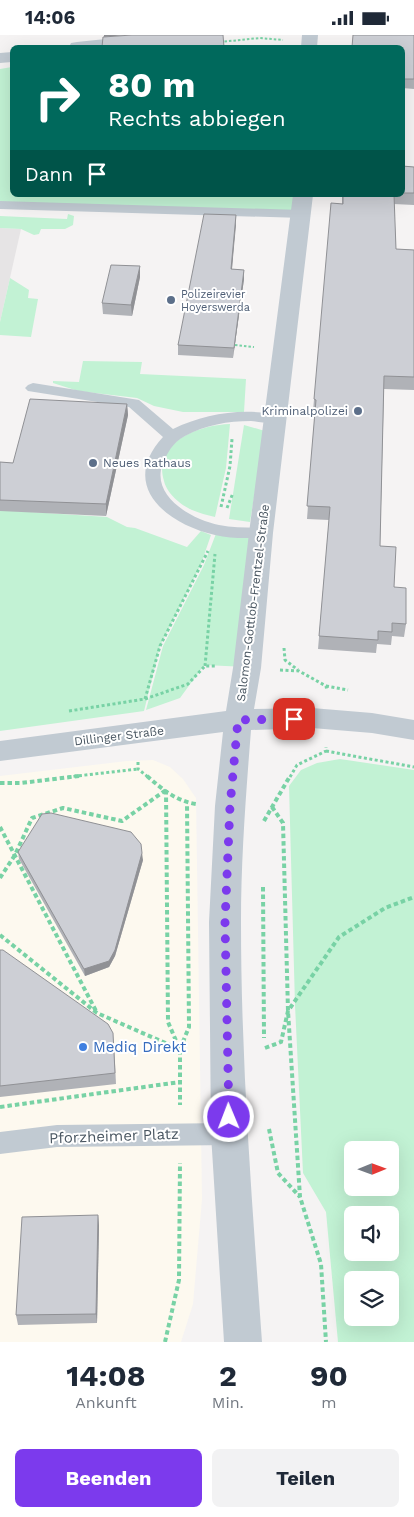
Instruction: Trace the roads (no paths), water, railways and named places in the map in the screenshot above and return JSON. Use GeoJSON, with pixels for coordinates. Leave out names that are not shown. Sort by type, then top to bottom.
{"type":"FeatureCollection","features":[{"type":"Feature","properties":{"kind":"street"},"geometry":{"type":"LineString","coordinates":[[96,45],[190,35]]}},
{"type":"Feature","properties":{"kind":"street","name":"Salomon-Gottlob-Frentzel-Straße"},"geometry":{"type":"LineString","coordinates":[[243,1342],[229,1133],[225,922],[230,806],[238,720],[248,668],[261,533],[302,205]]}},
{"type":"Feature","properties":{"kind":"street","name":"Dillinger Straße"},"geometry":{"type":"LineString","coordinates":[[0,751],[238,720],[312,718],[372,723],[414,730]]}},
{"type":"Feature","properties":{"kind":"lane"},"geometry":{"type":"LineString","coordinates":[[0,205],[111,210],[302,205]]}},
{"type":"Feature","properties":{"kind":"lane"},"geometry":{"type":"LineString","coordinates":[[33,388],[134,403],[172,437]]}},
{"type":"Feature","properties":{"kind":"lane"},"geometry":{"type":"LineString","coordinates":[[261,533],[217,530],[188,521],[165,505],[154,489],[152,466],[164,445],[172,437],[206,421],[233,417],[276,419]]}},
{"type":"Feature","properties":{"kind":"lane","name":"Pforzheimer Platz"},"geometry":{"type":"LineString","coordinates":[[0,1143],[57,1136],[229,1133]]}},
{"type":"Feature","properties":{"kind":"place","name":"Polizeirevier Hoyerswerda"},"geometry":{"type":"Point","coordinates":[171,300]}},
{"type":"Feature","properties":{"kind":"place","name":"Kriminalpolizei"},"geometry":{"type":"Point","coordinates":[358,411]}},
{"type":"Feature","properties":{"kind":"place","name":"Neues Rathaus"},"geometry":{"type":"Point","coordinates":[93,463]}},
{"type":"Feature","properties":{"kind":"place","name":"Mediq Direkt"},"geometry":{"type":"Point","coordinates":[83,1047]}}]}
